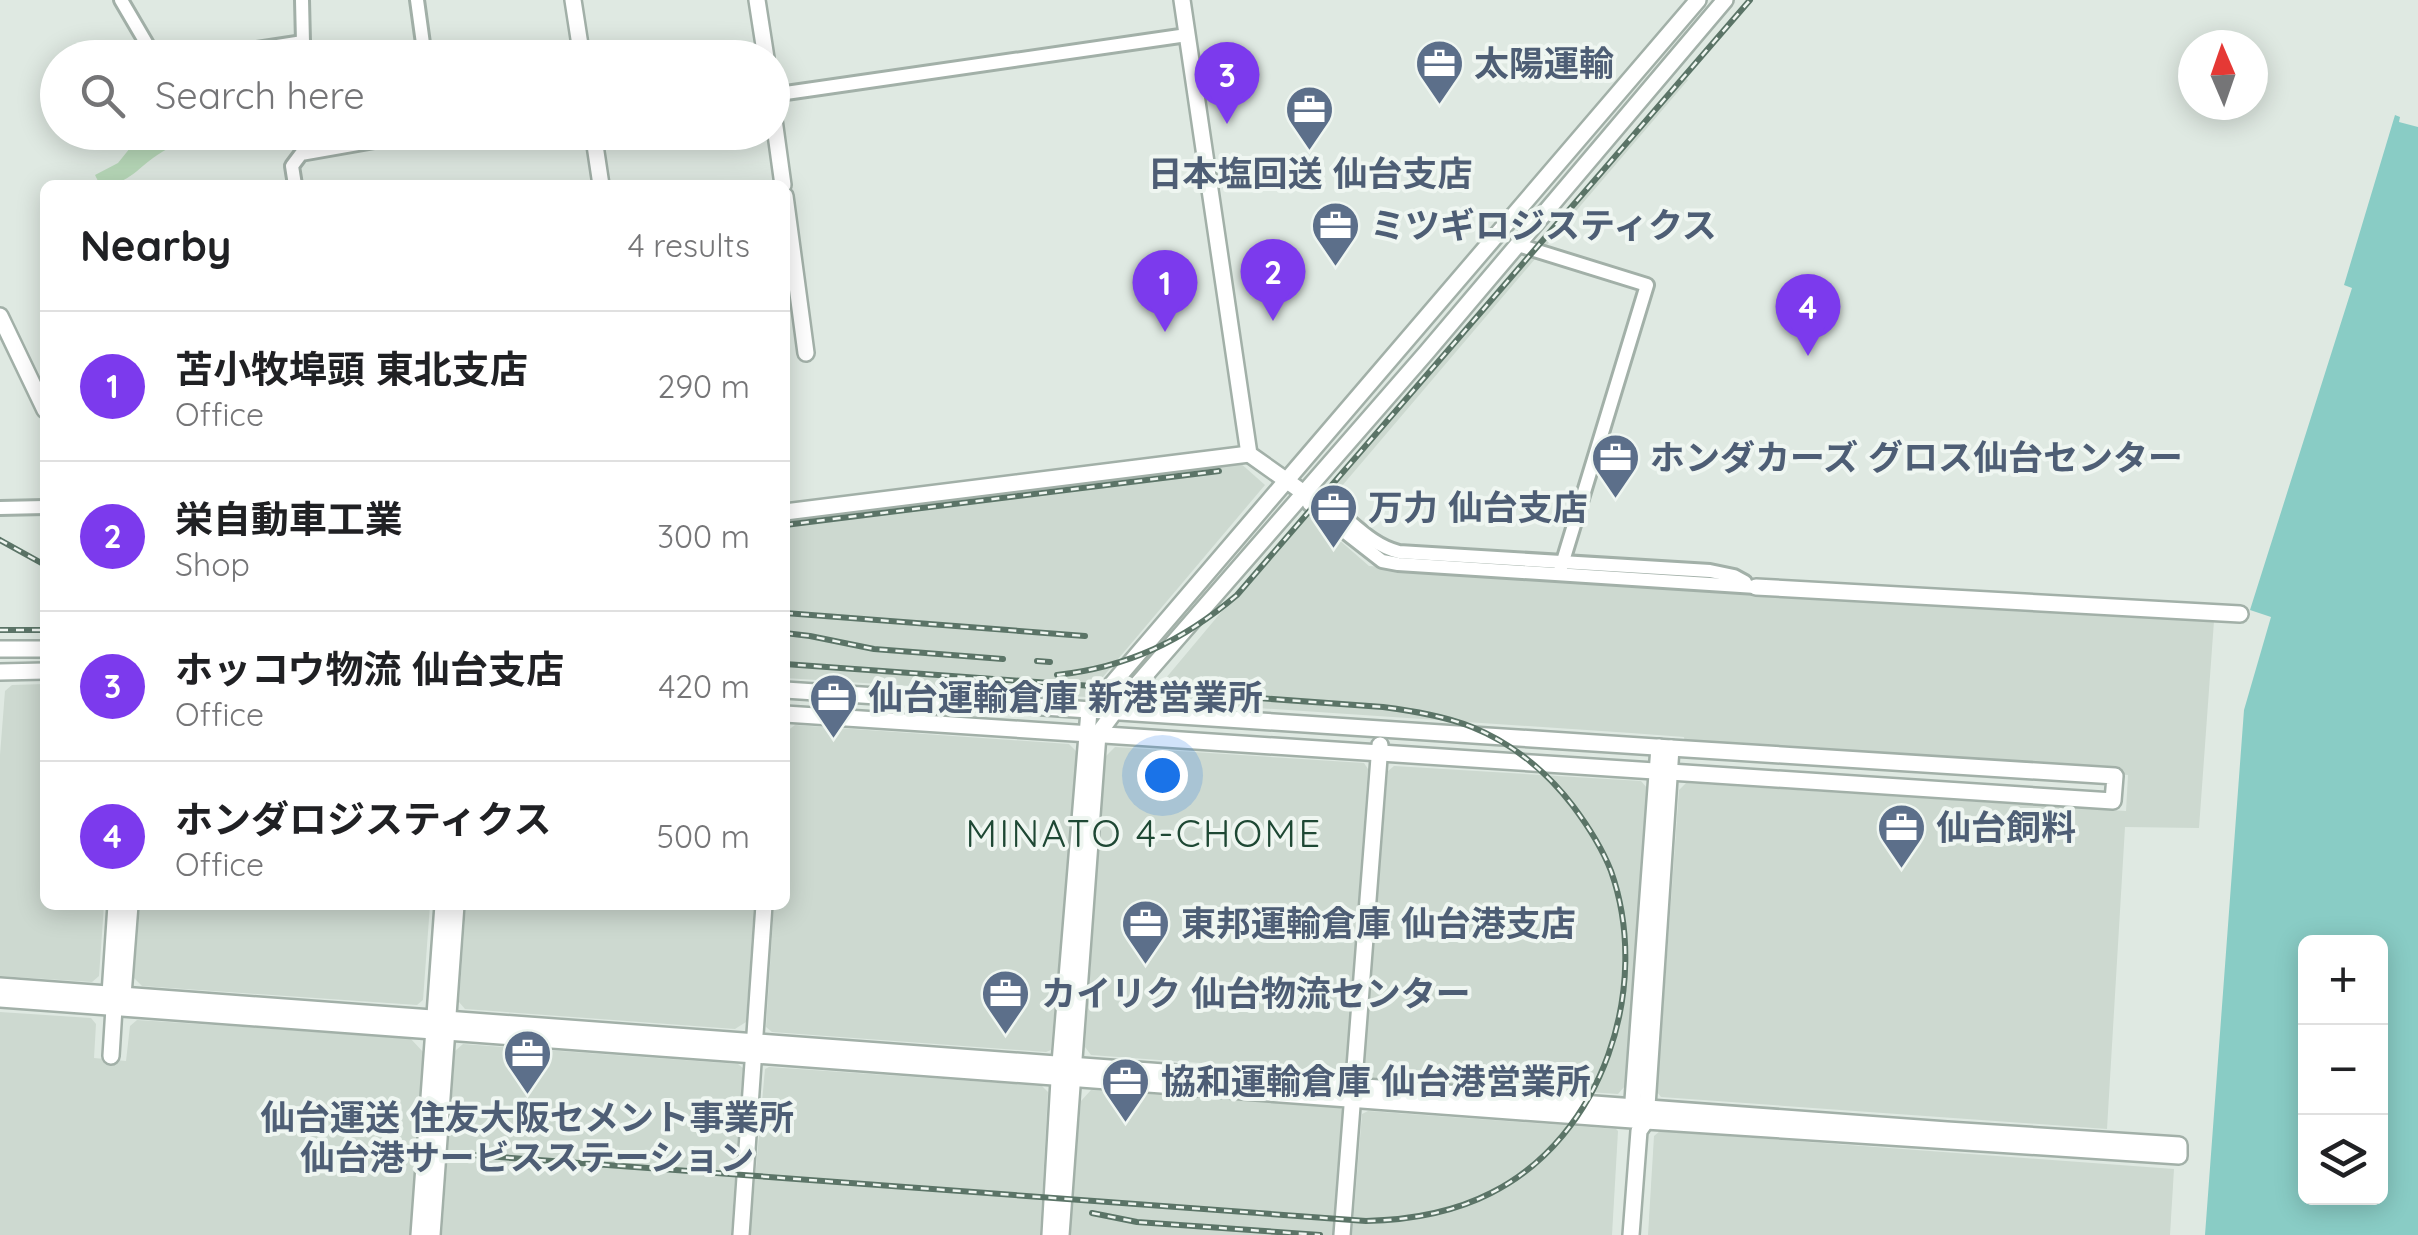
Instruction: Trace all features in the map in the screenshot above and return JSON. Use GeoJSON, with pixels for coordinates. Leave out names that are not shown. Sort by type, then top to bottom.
{"type":"FeatureCollection","features":[{"type":"Feature","properties":{"kind":"street"},"geometry":{"type":"LineString","coordinates":[[120,0],[143,40]]}},
{"type":"Feature","properties":{"kind":"street"},"geometry":{"type":"LineString","coordinates":[[302,0],[303,40]]}},
{"type":"Feature","properties":{"kind":"street"},"geometry":{"type":"LineString","coordinates":[[417,0],[423,40]]}},
{"type":"Feature","properties":{"kind":"street"},"geometry":{"type":"LineString","coordinates":[[573,0],[579,40]]}},
{"type":"Feature","properties":{"kind":"street"},"geometry":{"type":"LineString","coordinates":[[757,0],[763,40]]}},
{"type":"Feature","properties":{"kind":"street"},"geometry":{"type":"LineString","coordinates":[[1182,0],[1249,454]]}},
{"type":"Feature","properties":{"kind":"street"},"geometry":{"type":"LineString","coordinates":[[1050,1235],[1067,1071],[1092,734],[1089,711],[1698,0]]}},
{"type":"Feature","properties":{"kind":"street"},"geometry":{"type":"LineString","coordinates":[[1092,734],[1304,493],[1725,0]]}},
{"type":"Feature","properties":{"kind":"street"},"geometry":{"type":"LineString","coordinates":[[1674,29],[1689,42]]}},
{"type":"Feature","properties":{"kind":"street"},"geometry":{"type":"LineString","coordinates":[[790,92],[1188,35]]}},
{"type":"Feature","properties":{"kind":"street"},"geometry":{"type":"LineString","coordinates":[[294,180],[292,166],[301,154],[324,150]]}},
{"type":"Feature","properties":{"kind":"street"},"geometry":{"type":"LineString","coordinates":[[596,150],[600,180]]}},
{"type":"Feature","properties":{"kind":"street"},"geometry":{"type":"LineString","coordinates":[[779,150],[783,180]]}},
{"type":"Feature","properties":{"kind":"street"},"geometry":{"type":"LineString","coordinates":[[790,233],[806,352]]}},
{"type":"Feature","properties":{"kind":"street"},"geometry":{"type":"LineString","coordinates":[[1518,244],[1646,285],[1561,568]]}},
{"type":"Feature","properties":{"kind":"street"},"geometry":{"type":"LineString","coordinates":[[0,316],[40,400]]}},
{"type":"Feature","properties":{"kind":"street"},"geometry":{"type":"LineString","coordinates":[[790,511],[1249,454],[1304,493],[1321,498],[1387,550],[1561,568],[1710,572],[1734,576],[1756,587],[2240,614]]}},
{"type":"Feature","properties":{"kind":"street"},"geometry":{"type":"LineString","coordinates":[[0,508],[40,506]]}},
{"type":"Feature","properties":{"kind":"street"},"geometry":{"type":"LineString","coordinates":[[0,649],[40,649]]}},
{"type":"Feature","properties":{"kind":"street"},"geometry":{"type":"LineString","coordinates":[[0,672],[40,671]]}},
{"type":"Feature","properties":{"kind":"street"},"geometry":{"type":"LineString","coordinates":[[790,690],[2116,776],[2113,801],[790,714]]}},
{"type":"Feature","properties":{"kind":"street"},"geometry":{"type":"LineString","coordinates":[[1342,1235],[1381,729]]}},
{"type":"Feature","properties":{"kind":"street"},"geometry":{"type":"LineString","coordinates":[[1632,1235],[1665,748]]}},
{"type":"Feature","properties":{"kind":"street"},"geometry":{"type":"LineString","coordinates":[[116,910],[116,999]]}},
{"type":"Feature","properties":{"kind":"street"},"geometry":{"type":"LineString","coordinates":[[111,1056],[129,910]]}},
{"type":"Feature","properties":{"kind":"street"},"geometry":{"type":"LineString","coordinates":[[432,1235],[443,910]]}},
{"type":"Feature","properties":{"kind":"street"},"geometry":{"type":"LineString","coordinates":[[419,1235],[455,910]]}},
{"type":"Feature","properties":{"kind":"street"},"geometry":{"type":"LineString","coordinates":[[741,1235],[764,910]]}},
{"type":"Feature","properties":{"kind":"street"},"geometry":{"type":"LineString","coordinates":[[0,986],[441,1025],[1353,1092],[1639,1117],[2179,1156],[2179,1144],[1639,1117]]}},
{"type":"Feature","properties":{"kind":"street"},"geometry":{"type":"LineString","coordinates":[[0,999],[116,999]]}},
{"type":"Feature","properties":{"kind":"street"},"geometry":{"type":"LineString","coordinates":[[1061,1235],[1067,1071]]}},
{"type":"Feature","properties":{"kind":"shaded area"},"geometry":{"type":"Polygon","coordinates":[[[1681,76],[1688,80],[1546,246],[1536,243],[1681,76]]]}},
{"type":"Feature","properties":{"kind":"shaded area"},"geometry":{"type":"Polygon","coordinates":[[[1526,256],[1535,259],[1330,500],[1321,494],[1526,256]]]}},
{"type":"Feature","properties":{"kind":"shaded area"},"geometry":{"type":"Polygon","coordinates":[[[1238,461],[1265,485],[1086,697],[790,678],[790,517],[1238,461]]]}},
{"type":"Feature","properties":{"kind":"shaded area"},"geometry":{"type":"Polygon","coordinates":[[[1306,511],[1369,566],[2214,621],[2199,828],[2125,827],[2107,1129],[1661,1097],[1657,1092],[1679,790],[1686,783],[2126,811],[2128,775],[1685,743],[1684,737],[1153,701],[1150,697],[1306,511]]]}},
{"type":"Feature","properties":{"kind":"shaded area"},"geometry":{"type":"Polygon","coordinates":[[[40,684],[40,910],[104,910],[99,976],[92,982],[0,976],[0,755],[5,691],[12,685],[40,684]]]}},
{"type":"Feature","properties":{"kind":"shaded area"},"geometry":{"type":"Polygon","coordinates":[[[795,725],[1069,744],[1077,752],[1051,1050],[772,1032],[766,1027],[774,910],[790,910],[790,729],[795,725]]]}},
{"type":"Feature","properties":{"kind":"shaded area"},"geometry":{"type":"Polygon","coordinates":[[[1115,747],[1364,763],[1368,769],[1346,1068],[1338,1073],[1091,1055],[1085,1047],[1105,757],[1115,747]]]}},
{"type":"Feature","properties":{"kind":"shaded area"},"geometry":{"type":"Polygon","coordinates":[[[1394,766],[1641,781],[1648,789],[1625,1086],[1618,1094],[1373,1078],[1363,1067],[1388,771],[1394,766]]]}},
{"type":"Feature","properties":{"kind":"shaded area"},"geometry":{"type":"Polygon","coordinates":[[[140,910],[430,910],[423,1000],[417,1005],[142,986],[134,978],[140,910]]]}},
{"type":"Feature","properties":{"kind":"shaded area"},"geometry":{"type":"Polygon","coordinates":[[[466,910],[754,910],[746,1022],[735,1029],[465,1009],[459,1002],[466,910]]]}},
{"type":"Feature","properties":{"kind":"shaded area"},"geometry":{"type":"Polygon","coordinates":[[[0,1012],[91,1018],[96,1024],[94,1058],[126,1061],[130,1026],[137,1020],[410,1038],[424,1053],[410,1235],[0,1235],[0,1012]]]}},
{"type":"Feature","properties":{"kind":"shaded area"},"geometry":{"type":"Polygon","coordinates":[[[463,1044],[738,1064],[743,1068],[731,1235],[442,1235],[455,1051],[463,1044]]]}},
{"type":"Feature","properties":{"kind":"shaded area"},"geometry":{"type":"Polygon","coordinates":[[[765,1069],[1042,1086],[1048,1092],[1040,1235],[750,1235],[765,1069]]]}},
{"type":"Feature","properties":{"kind":"shaded area"},"geometry":{"type":"Polygon","coordinates":[[[1091,1090],[1339,1107],[1344,1111],[1334,1235],[1070,1235],[1081,1101],[1091,1090]]]}},
{"type":"Feature","properties":{"kind":"shaded area"},"geometry":{"type":"Polygon","coordinates":[[[1368,1111],[1616,1129],[1612,1235],[1352,1235],[1362,1114],[1368,1111]]]}},
{"type":"Feature","properties":{"kind":"shaded area"},"geometry":{"type":"Polygon","coordinates":[[[1660,1131],[2174,1169],[2170,1235],[1648,1235],[1654,1136],[1660,1131]]]}},
{"type":"Feature","properties":{"kind":"green space"},"geometry":{"type":"Polygon","coordinates":[[[128,150],[166,150],[123,180],[98,180],[95,175],[118,163],[128,150]]]}},
{"type":"Feature","properties":{"kind":"water"},"geometry":{"type":"Polygon","coordinates":[[[2395,115],[2400,117],[2399,122],[2418,127],[2418,1235],[2205,1235],[2244,710],[2271,617],[2250,610],[2352,288],[2344,285],[2395,115]]]}},
{"type":"Feature","properties":{"kind":"railway"},"geometry":{"type":"LineString","coordinates":[[1057,675],[1107,666],[1153,649],[1196,626],[1237,595],[1750,0]]}},
{"type":"Feature","properties":{"kind":"railway"},"geometry":{"type":"LineString","coordinates":[[790,524],[1219,471]]}},
{"type":"Feature","properties":{"kind":"railway"},"geometry":{"type":"LineString","coordinates":[[0,540],[40,562]]}},
{"type":"Feature","properties":{"kind":"railway"},"geometry":{"type":"LineString","coordinates":[[790,613],[1085,636]]}},
{"type":"Feature","properties":{"kind":"railway"},"geometry":{"type":"LineString","coordinates":[[0,630],[40,630]]}},
{"type":"Feature","properties":{"kind":"railway"},"geometry":{"type":"LineString","coordinates":[[790,634],[874,649],[1003,659]]}},
{"type":"Feature","properties":{"kind":"railway"},"geometry":{"type":"LineString","coordinates":[[1037,661],[1050,662]]}},
{"type":"Feature","properties":{"kind":"railway"},"geometry":{"type":"LineString","coordinates":[[458,1154],[1366,1221],[1446,1210],[1491,1193],[1530,1168],[1563,1135],[1589,1097],[1608,1054],[1621,1009],[1625,962],[1622,916],[1611,871],[1589,829],[1563,794],[1540,770],[1501,741],[1462,723],[1383,707],[790,664]]}},
{"type":"Feature","properties":{"kind":"railway"},"geometry":{"type":"LineString","coordinates":[[1092,1213],[1137,1222],[1320,1235]]}},
{"type":"Feature","properties":{"kind":"place","name":"太陽運輸"},"geometry":{"type":"Point","coordinates":[1439,106]}},
{"type":"Feature","properties":{"kind":"place","name":"ホッコウ物流 仙台支店"},"geometry":{"type":"Point","coordinates":[1227,124]}},
{"type":"Feature","properties":{"kind":"place","name":"日本塩回送 仙台支店"},"geometry":{"type":"Point","coordinates":[1310,152]}},
{"type":"Feature","properties":{"kind":"place","name":"ミツギロジスティクス"},"geometry":{"type":"Point","coordinates":[1335,268]}},
{"type":"Feature","properties":{"kind":"place","name":"栄自動車工業"},"geometry":{"type":"Point","coordinates":[1273,321]}},
{"type":"Feature","properties":{"kind":"place","name":"苫小牧埠頭 東北支店"},"geometry":{"type":"Point","coordinates":[1165,332]}},
{"type":"Feature","properties":{"kind":"place","name":"ホンダロジスティクス"},"geometry":{"type":"Point","coordinates":[1808,356]}},
{"type":"Feature","properties":{"kind":"place","name":"ホンダカーズ グロス仙台センター"},"geometry":{"type":"Point","coordinates":[1615,500]}},
{"type":"Feature","properties":{"kind":"place","name":"万力 仙台支店"},"geometry":{"type":"Point","coordinates":[1333,550]}},
{"type":"Feature","properties":{"kind":"place","name":"仙台運輸倉庫 新港営業所"},"geometry":{"type":"Point","coordinates":[833,740]}},
{"type":"Feature","properties":{"kind":"place","name":"仙台飼料"},"geometry":{"type":"Point","coordinates":[1901,870]}},
{"type":"Feature","properties":{"kind":"place","name":"東邦運輸倉庫 仙台港支店"},"geometry":{"type":"Point","coordinates":[1146,966]}},
{"type":"Feature","properties":{"kind":"place","name":"カイリク 仙台物流センター"},"geometry":{"type":"Point","coordinates":[1006,1036]}},
{"type":"Feature","properties":{"kind":"place","name":"仙台運送 住友大阪セメント事業所 仙台港サービスステーション"},"geometry":{"type":"Point","coordinates":[527,1096]}},
{"type":"Feature","properties":{"kind":"place","name":"協和運輸倉庫 仙台港営業所"},"geometry":{"type":"Point","coordinates":[1126,1124]}},
{"type":"Feature","properties":{"kind":"district","name":"MINATO 4-CHOME"},"geometry":{"type":"Point","coordinates":[1144,834]}}]}
